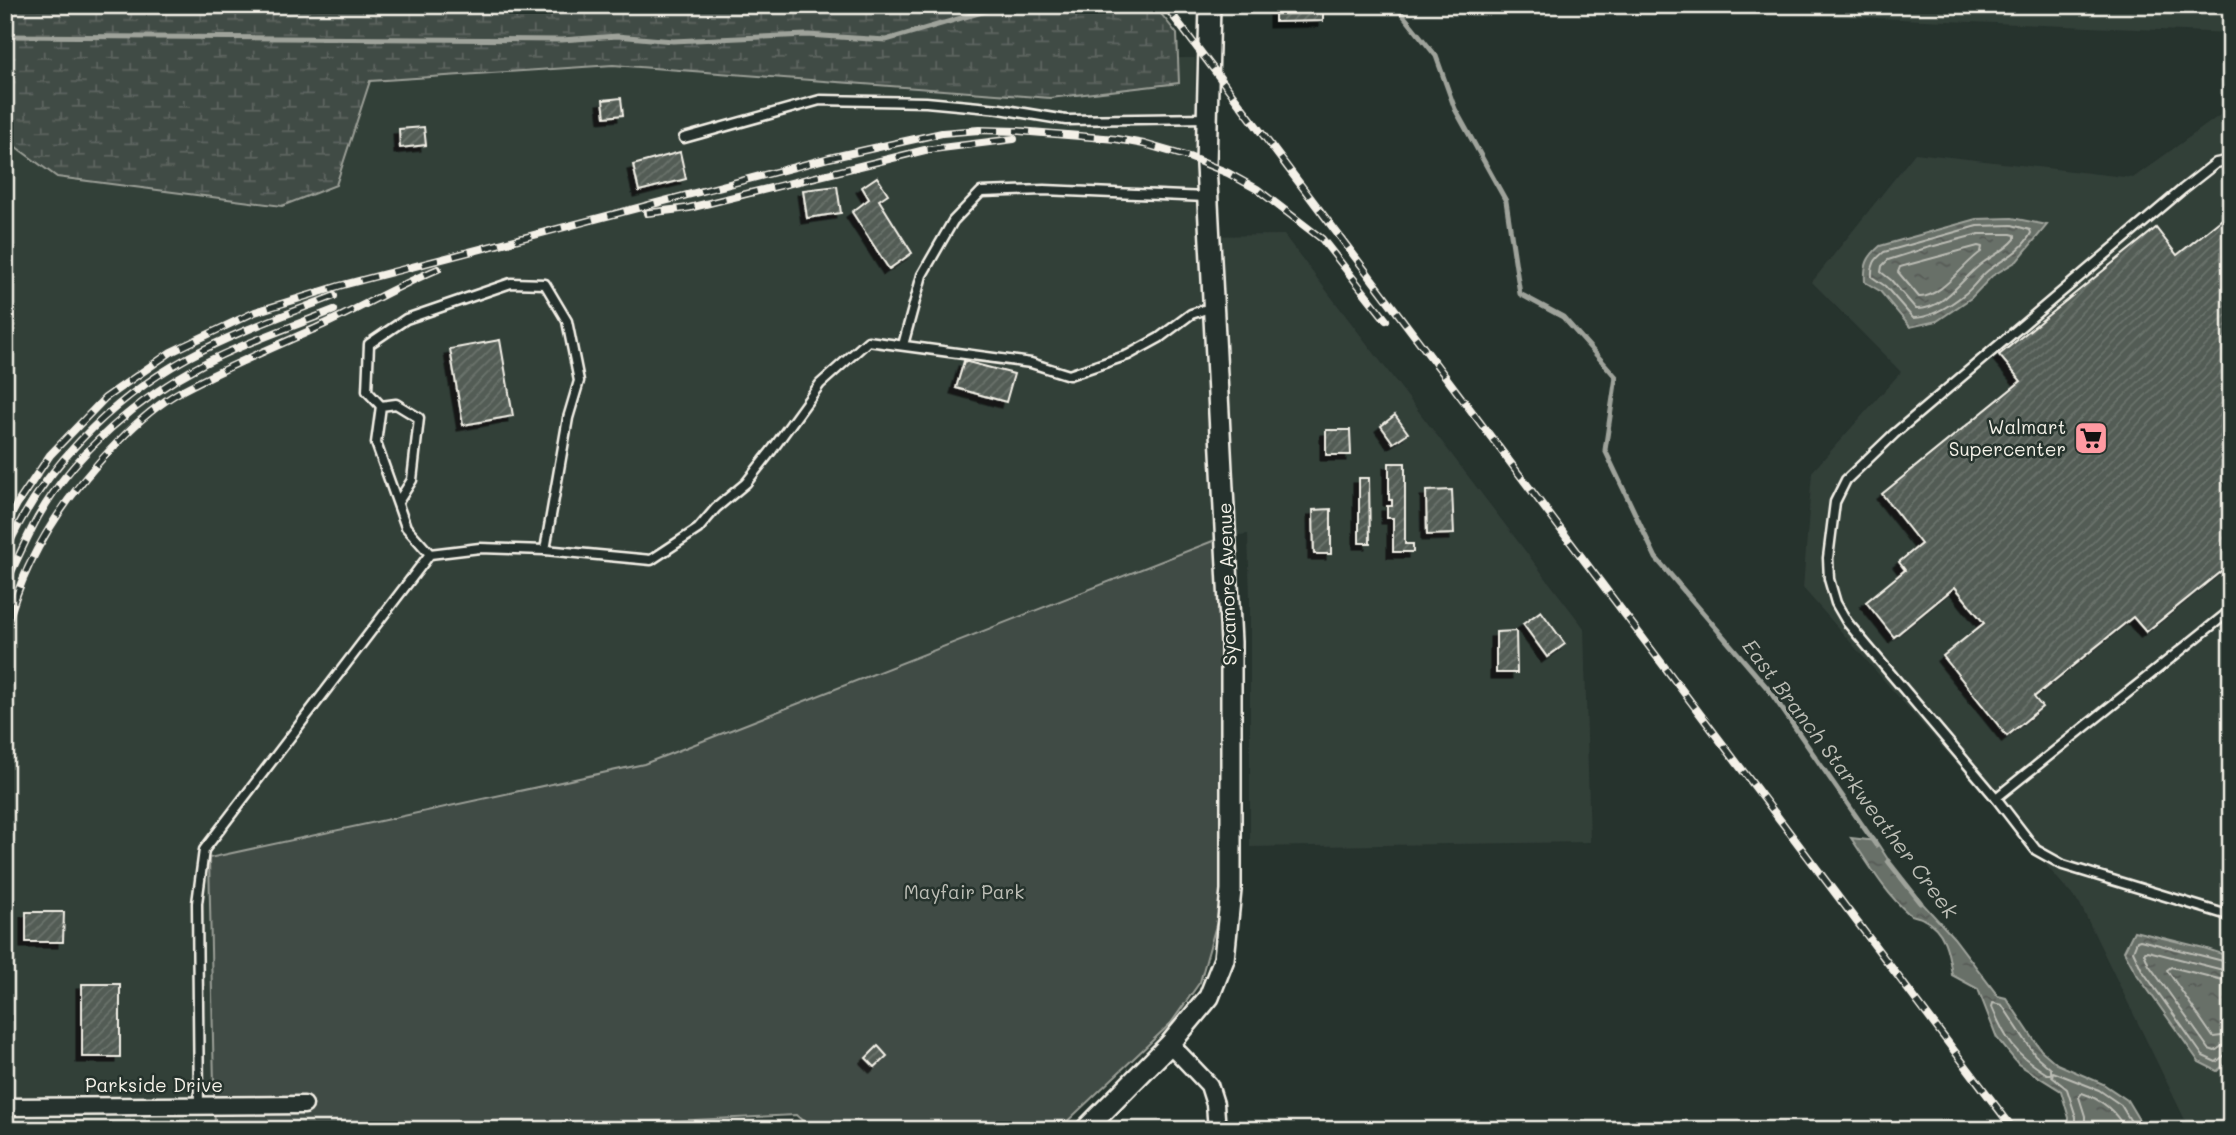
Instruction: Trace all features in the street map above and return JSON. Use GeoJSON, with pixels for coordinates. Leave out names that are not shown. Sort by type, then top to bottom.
{"type":"FeatureCollection","features":[{"type":"Feature","properties":{"kind":"street","name":"Sycamore Avenue"},"geometry":{"type":"LineString","coordinates":[[1085,1130],[1170,1044],[1209,997],[1224,959],[1231,890],[1231,642],[1206,165],[1210,5]]}},
{"type":"Feature","properties":{"kind":"street"},"geometry":{"type":"LineString","coordinates":[[1170,1044],[1209,1085],[1215,1104],[1217,1130]]}},
{"type":"Feature","properties":{"kind":"street","name":"Parkside Drive"},"geometry":{"type":"LineString","coordinates":[[5,1107],[304,1105]]}},
{"type":"Feature","properties":{"kind":"lane"},"geometry":{"type":"LineString","coordinates":[[684,138],[820,100],[926,102],[1000,109],[1066,120],[1208,118]]}},
{"type":"Feature","properties":{"kind":"lane"},"geometry":{"type":"LineString","coordinates":[[2231,159],[2216,163],[2183,189],[1905,425],[1846,480],[1835,502],[1828,558],[1829,579],[1836,603],[1847,622],[1996,797],[2036,850],[2063,865],[2231,916]]}},
{"type":"Feature","properties":{"kind":"lane"},"geometry":{"type":"LineString","coordinates":[[903,345],[922,275],[953,221],[981,192],[1044,190],[1209,198]]}},
{"type":"Feature","properties":{"kind":"lane"},"geometry":{"type":"LineString","coordinates":[[381,406],[367,391],[369,344],[406,319],[511,283],[545,284],[567,321],[579,381],[568,418],[545,550]]}},
{"type":"Feature","properties":{"kind":"lane"},"geometry":{"type":"LineString","coordinates":[[199,1106],[197,904],[204,850],[429,554],[480,548],[545,550],[651,560],[698,529],[716,508],[746,483],[820,384],[869,341],[1031,363],[1069,374],[1128,355],[1159,338],[1191,314],[1213,307]]}},
{"type":"Feature","properties":{"kind":"lane"},"geometry":{"type":"LineString","coordinates":[[381,406],[396,404],[419,418],[412,480],[398,502]]}},
{"type":"Feature","properties":{"kind":"lane"},"geometry":{"type":"LineString","coordinates":[[381,406],[376,443],[406,527],[429,554]]}},
{"type":"Feature","properties":{"kind":"lane"},"geometry":{"type":"LineString","coordinates":[[1996,797],[2231,610]]}},
{"type":"Feature","properties":{"kind":"shaded area"},"geometry":{"type":"Polygon","coordinates":[[[1569,5],[2231,5],[2231,33],[1569,5]]]}},
{"type":"Feature","properties":{"kind":"shaded area"},"geometry":{"type":"Polygon","coordinates":[[[5,55],[1195,58],[1199,236],[1284,235],[1584,628],[1590,842],[1250,847],[1248,534],[1223,537],[644,764],[209,858],[215,1130],[5,1130],[5,55]]]}},
{"type":"Feature","properties":{"kind":"shaded area"},"geometry":{"type":"Polygon","coordinates":[[[2231,107],[2231,1130],[2190,1130],[2080,904],[1803,588],[1812,472],[1901,372],[1812,282],[1915,153],[2133,178],[2231,107]]]}},
{"type":"Feature","properties":{"kind":"green space"},"geometry":{"type":"Polygon","coordinates":[[[5,5],[1154,5],[1177,34],[1179,83],[1050,98],[613,65],[370,81],[336,185],[282,206],[57,177],[5,139],[5,5]]]}},
{"type":"Feature","properties":{"kind":"green space","name":"Mayfair Park"},"geometry":{"type":"Polygon","coordinates":[[[1223,537],[1222,872],[1218,918],[1200,982],[1171,1023],[1058,1130],[813,1130],[796,1115],[487,1130],[215,1130],[209,858],[644,764],[1223,537]]]}},
{"type":"Feature","properties":{"kind":"water"},"geometry":{"type":"Polygon","coordinates":[[[2012,218],[2047,225],[2017,261],[1992,276],[1971,298],[1937,321],[1910,327],[1880,291],[1865,282],[1867,262],[1880,246],[1977,219],[2012,218]]]}},
{"type":"Feature","properties":{"kind":"water"},"geometry":{"type":"Polygon","coordinates":[[[1851,838],[1876,841],[1902,881],[1954,938],[1998,996],[2006,998],[2041,1050],[2057,1064],[2103,1084],[2127,1100],[2145,1130],[2069,1130],[2069,1118],[2061,1091],[2018,1064],[1997,1038],[1978,989],[1952,975],[1945,943],[1937,929],[1931,923],[1910,914],[1900,905],[1851,838]]]}},
{"type":"Feature","properties":{"kind":"water"},"geometry":{"type":"Polygon","coordinates":[[[2134,931],[2231,957],[2231,1059],[2217,1071],[2199,1062],[2136,973],[2124,951],[2134,931]]]}},
{"type":"Feature","properties":{"kind":"building"},"geometry":{"type":"Polygon","coordinates":[[[1275,5],[1323,5],[1323,21],[1275,22],[1275,5]]]}},
{"type":"Feature","properties":{"kind":"building"},"geometry":{"type":"Polygon","coordinates":[[[621,98],[623,115],[605,117],[603,100],[621,98]]]}},
{"type":"Feature","properties":{"kind":"building"},"geometry":{"type":"Polygon","coordinates":[[[424,127],[426,145],[400,148],[399,129],[424,127]]]}},
{"type":"Feature","properties":{"kind":"building"},"geometry":{"type":"Polygon","coordinates":[[[680,152],[686,179],[639,191],[633,165],[680,152]]]}},
{"type":"Feature","properties":{"kind":"building"},"geometry":{"type":"Polygon","coordinates":[[[877,177],[888,194],[879,200],[912,253],[889,269],[852,212],[869,199],[862,187],[877,177]]]}},
{"type":"Feature","properties":{"kind":"building"},"geometry":{"type":"Polygon","coordinates":[[[837,186],[841,213],[807,218],[803,190],[837,186]]]}},
{"type":"Feature","properties":{"kind":"building","name":"Walmart Supercenter"},"geometry":{"type":"Polygon","coordinates":[[[2231,212],[2231,563],[2146,632],[2133,617],[2034,697],[2042,707],[2007,736],[1943,656],[1984,623],[1955,587],[1894,637],[1866,602],[1905,570],[1899,562],[1921,544],[1882,494],[2021,381],[1999,355],[2156,228],[2177,255],[2231,212]]]}},
{"type":"Feature","properties":{"kind":"building"},"geometry":{"type":"Polygon","coordinates":[[[500,340],[513,416],[463,425],[450,349],[500,340]]]}},
{"type":"Feature","properties":{"kind":"building"},"geometry":{"type":"Polygon","coordinates":[[[964,361],[1014,374],[1006,402],[956,388],[964,361]]]}},
{"type":"Feature","properties":{"kind":"building"},"geometry":{"type":"Polygon","coordinates":[[[1395,415],[1408,433],[1393,443],[1381,426],[1395,415]]]}},
{"type":"Feature","properties":{"kind":"building"},"geometry":{"type":"Polygon","coordinates":[[[1326,430],[1350,430],[1351,455],[1326,455],[1326,430]]]}},
{"type":"Feature","properties":{"kind":"building"},"geometry":{"type":"Polygon","coordinates":[[[1389,463],[1405,463],[1405,544],[1413,544],[1413,552],[1393,552],[1393,518],[1387,518],[1387,506],[1392,506],[1392,500],[1389,500],[1389,463]]]}},
{"type":"Feature","properties":{"kind":"building"},"geometry":{"type":"Polygon","coordinates":[[[1359,478],[1369,478],[1370,543],[1359,543],[1359,478]]]}},
{"type":"Feature","properties":{"kind":"building"},"geometry":{"type":"Polygon","coordinates":[[[1452,490],[1454,534],[1427,535],[1426,491],[1452,490]]]}},
{"type":"Feature","properties":{"kind":"building"},"geometry":{"type":"Polygon","coordinates":[[[1331,509],[1331,554],[1314,554],[1313,510],[1331,509]]]}},
{"type":"Feature","properties":{"kind":"building"},"geometry":{"type":"Polygon","coordinates":[[[1541,611],[1565,644],[1547,657],[1523,624],[1541,611]]]}},
{"type":"Feature","properties":{"kind":"building"},"geometry":{"type":"Polygon","coordinates":[[[1516,631],[1517,673],[1496,673],[1496,632],[1516,631]]]}},
{"type":"Feature","properties":{"kind":"building"},"geometry":{"type":"Polygon","coordinates":[[[26,912],[64,912],[63,942],[26,942],[26,912]]]}},
{"type":"Feature","properties":{"kind":"building"},"geometry":{"type":"Polygon","coordinates":[[[82,984],[120,984],[120,1057],[82,1057],[82,984]]]}},
{"type":"Feature","properties":{"kind":"building"},"geometry":{"type":"Polygon","coordinates":[[[878,1046],[887,1056],[875,1067],[866,1058],[878,1046]]]}},
{"type":"Feature","properties":{"kind":"waterway"},"geometry":{"type":"LineString","coordinates":[[5,36],[562,40],[617,36],[673,41],[807,35],[886,40],[1006,5]]}},
{"type":"Feature","properties":{"kind":"waterway","name":"East Branch Starkweather Creek"},"geometry":{"type":"LineString","coordinates":[[1395,5],[1436,56],[1455,109],[1506,201],[1520,294],[1563,317],[1616,377],[1605,450],[1656,558],[1769,690],[1876,845]]}},
{"type":"Feature","properties":{"kind":"waterway","name":"East Branch Starkweather Creek"},"geometry":{"type":"LineString","coordinates":[[1888,861],[1921,903]]}},
{"type":"Feature","properties":{"kind":"railway"},"geometry":{"type":"LineString","coordinates":[[1165,5],[2014,1130]]}},
{"type":"Feature","properties":{"kind":"railway"},"geometry":{"type":"LineString","coordinates":[[5,527],[50,455],[105,398],[171,352],[255,312],[339,286],[829,158],[942,133],[1019,131],[1116,139],[1189,157],[1228,173],[1257,189],[1322,239],[1386,320]]}},
{"type":"Feature","properties":{"kind":"railway"},"geometry":{"type":"LineString","coordinates":[[647,213],[689,208],[925,150],[1014,139]]}},
{"type":"Feature","properties":{"kind":"railway"},"geometry":{"type":"LineString","coordinates":[[5,633],[34,555],[63,507],[98,464],[148,414],[174,395],[200,381],[438,269]]}},
{"type":"Feature","properties":{"kind":"railway"},"geometry":{"type":"LineString","coordinates":[[5,553],[37,494],[58,466],[80,441],[131,395],[187,358],[222,340],[334,296]]}},
{"type":"Feature","properties":{"kind":"railway"},"geometry":{"type":"LineString","coordinates":[[5,585],[38,517],[53,493],[90,448],[111,428],[156,393],[205,363],[252,341],[334,310]]}},
{"type":"Feature","properties":{"kind":"place","name":"Walmart Supercenter"},"geometry":{"type":"Point","coordinates":[2091,438]}}]}
